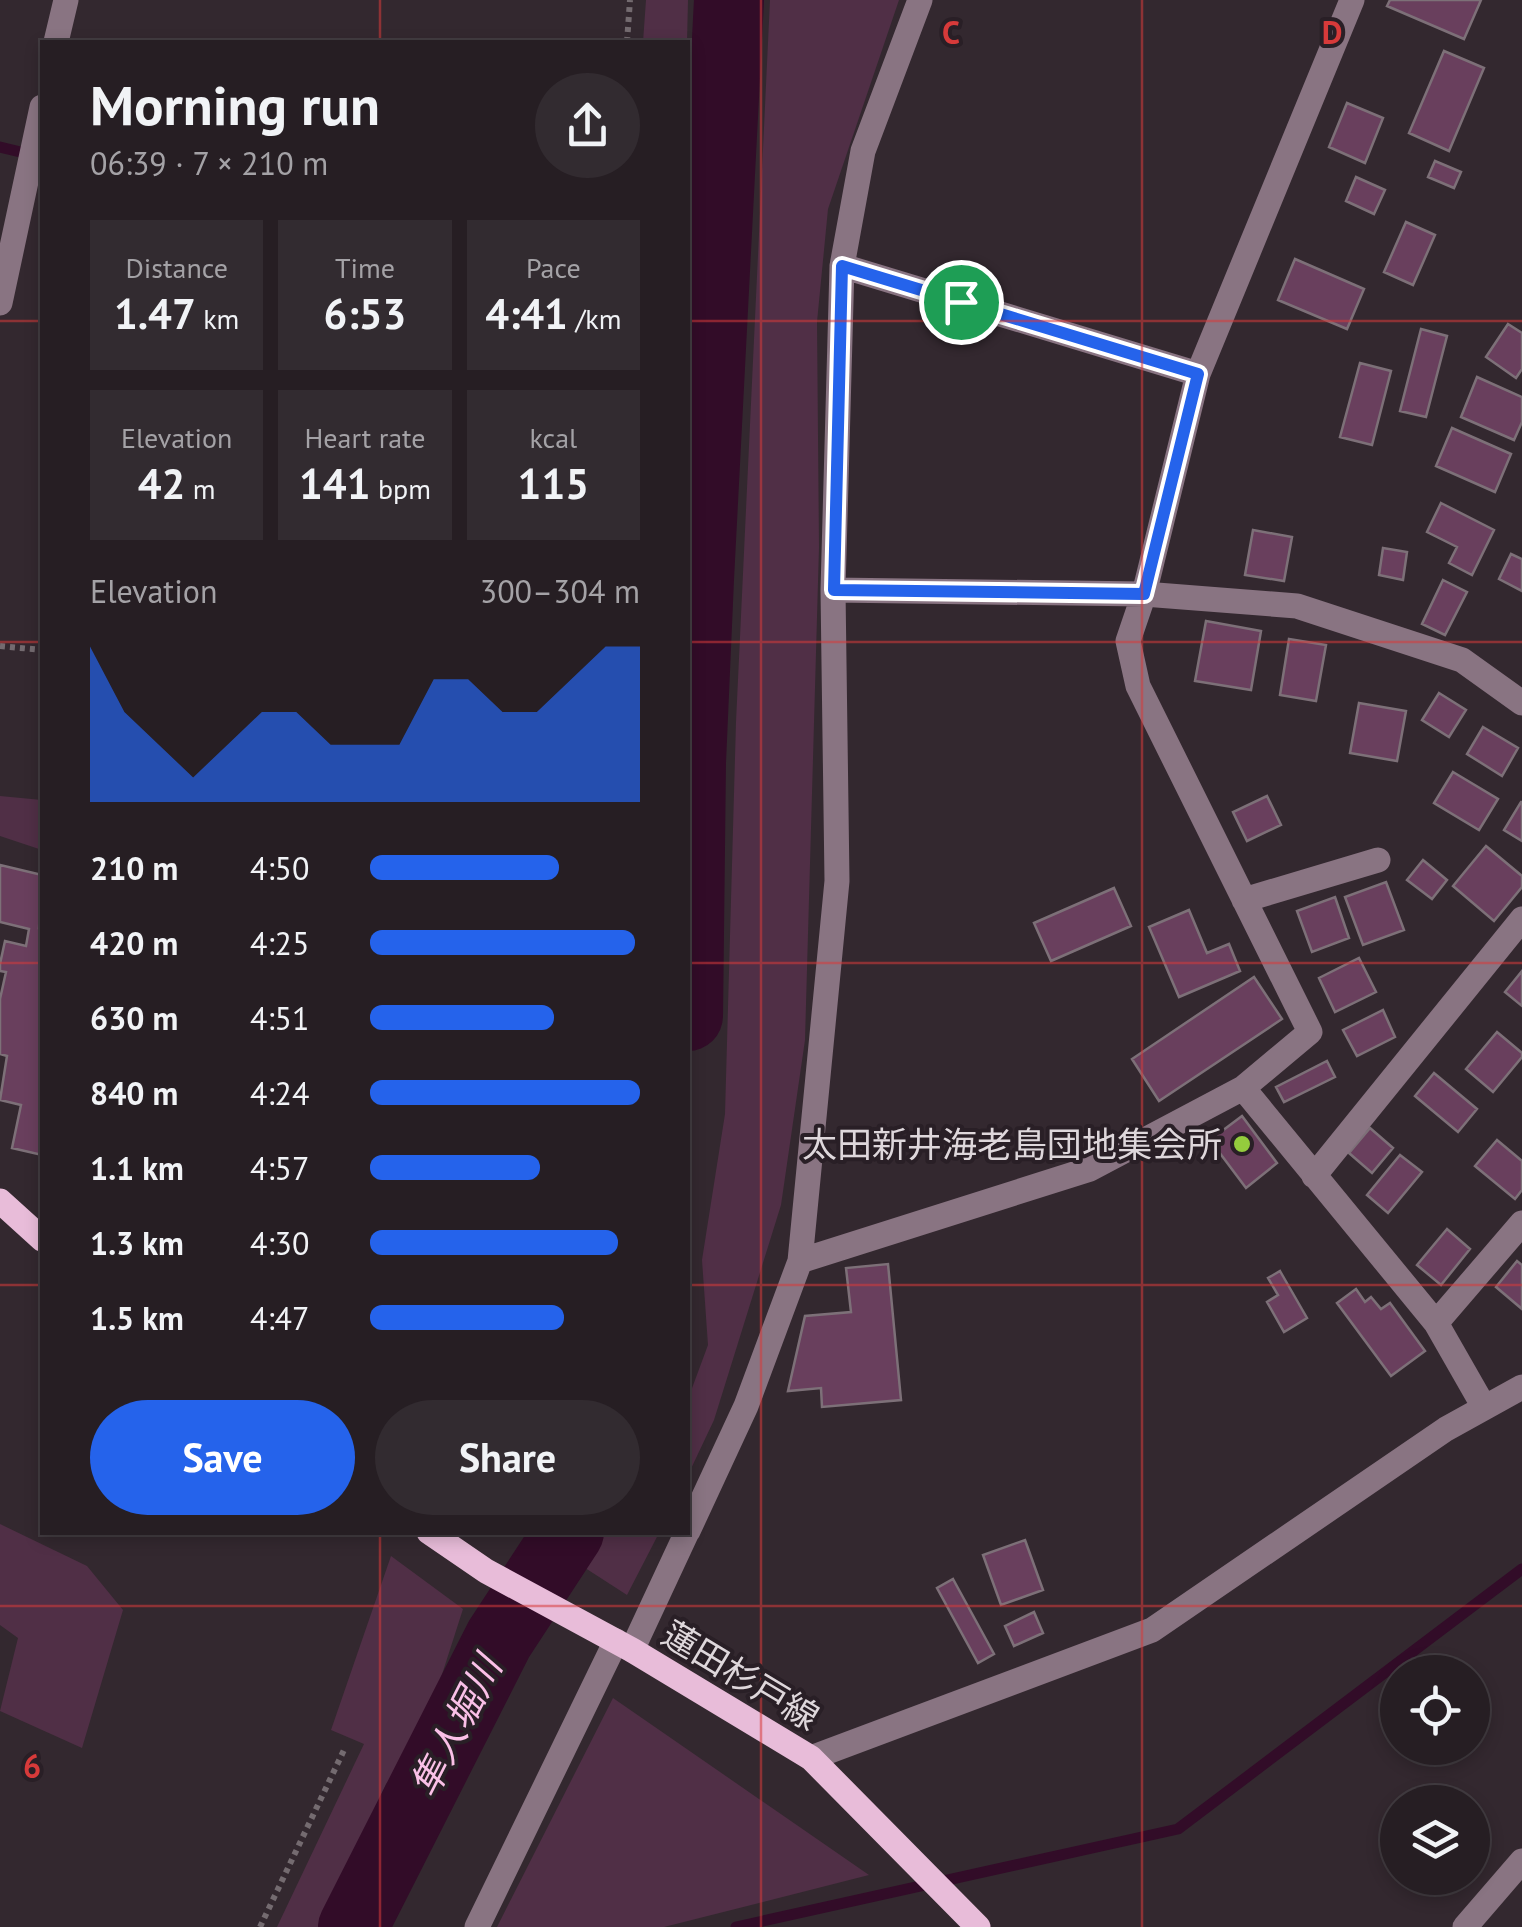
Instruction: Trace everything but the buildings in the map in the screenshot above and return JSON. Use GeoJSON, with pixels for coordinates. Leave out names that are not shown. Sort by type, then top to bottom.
{"type":"FeatureCollection","features":[{"type":"Feature","properties":{"kind":"main road"},"geometry":{"type":"LineString","coordinates":[[0,1201],[40,1237]]}},
{"type":"Feature","properties":{"kind":"main road","name":"蓮田杉戸線"},"geometry":{"type":"LineString","coordinates":[[434,1535],[486,1570],[624,1646],[811,1758],[978,1927]]}},
{"type":"Feature","properties":{"kind":"street"},"geometry":{"type":"LineString","coordinates":[[56,40],[66,0]]}},
{"type":"Feature","properties":{"kind":"street"},"geometry":{"type":"LineString","coordinates":[[690,1526],[746,1406],[800,1261],[837,881],[834,590],[842,266],[864,151],[920,0]]}},
{"type":"Feature","properties":{"kind":"street"},"geometry":{"type":"LineString","coordinates":[[800,1261],[1090,1170],[1242,1088],[1310,1032],[1138,686],[1128,641],[1144,594],[1198,374],[1352,0]]}},
{"type":"Feature","properties":{"kind":"street"},"geometry":{"type":"LineString","coordinates":[[0,303],[40,116]]}},
{"type":"Feature","properties":{"kind":"street"},"geometry":{"type":"LineString","coordinates":[[842,266],[1198,374]]}},
{"type":"Feature","properties":{"kind":"street"},"geometry":{"type":"LineString","coordinates":[[834,590],[1144,594],[1297,606],[1462,660],[1522,703]]}},
{"type":"Feature","properties":{"kind":"street"},"geometry":{"type":"LineString","coordinates":[[1244,900],[1378,860]]}},
{"type":"Feature","properties":{"kind":"street"},"geometry":{"type":"LineString","coordinates":[[1314,1176],[1522,919]]}},
{"type":"Feature","properties":{"kind":"street"},"geometry":{"type":"LineString","coordinates":[[1242,1088],[1436,1324],[1484,1407]]}},
{"type":"Feature","properties":{"kind":"street"},"geometry":{"type":"LineString","coordinates":[[1436,1324],[1522,1223]]}},
{"type":"Feature","properties":{"kind":"street"},"geometry":{"type":"LineString","coordinates":[[811,1758],[1152,1630],[1446,1429],[1522,1387]]}},
{"type":"Feature","properties":{"kind":"street"},"geometry":{"type":"LineString","coordinates":[[477,1927],[685,1535]]}},
{"type":"Feature","properties":{"kind":"street"},"geometry":{"type":"LineString","coordinates":[[1465,1927],[1522,1861]]}},
{"type":"Feature","properties":{"kind":"path"},"geometry":{"type":"LineString","coordinates":[[626,40],[630,0]]}},
{"type":"Feature","properties":{"kind":"path"},"geometry":{"type":"LineString","coordinates":[[0,646],[40,650]]}},
{"type":"Feature","properties":{"kind":"path"},"geometry":{"type":"LineString","coordinates":[[260,1927],[344,1750]]}},
{"type":"Feature","properties":{"kind":"shaded area"},"geometry":{"type":"Polygon","coordinates":[[[646,0],[688,0],[687,40],[643,40],[646,0]]]}},
{"type":"Feature","properties":{"kind":"shaded area"},"geometry":{"type":"Polygon","coordinates":[[[770,0],[899,0],[828,209],[817,322],[819,547],[805,1040],[781,1205],[714,1420],[690,1471],[690,1394],[708,1345],[702,1260],[725,1114],[736,722],[770,0]]]}},
{"type":"Feature","properties":{"kind":"shaded area"},"geometry":{"type":"Polygon","coordinates":[[[0,796],[40,800],[40,849],[0,836],[0,796]]]}},
{"type":"Feature","properties":{"kind":"shaded area"},"geometry":{"type":"Polygon","coordinates":[[[0,1524],[87,1566],[123,1610],[82,1748],[0,1711],[18,1638],[0,1625],[0,1524]]]}},
{"type":"Feature","properties":{"kind":"shaded area"},"geometry":{"type":"Polygon","coordinates":[[[594,1535],[658,1535],[627,1595],[579,1564],[594,1535]]]}},
{"type":"Feature","properties":{"kind":"shaded area"},"geometry":{"type":"Polygon","coordinates":[[[391,1556],[463,1609],[420,1743],[386,1784],[322,1927],[277,1927],[364,1744],[331,1730],[391,1556]]]}},
{"type":"Feature","properties":{"kind":"shaded area"},"geometry":{"type":"Polygon","coordinates":[[[613,1698],[869,1875],[664,1927],[497,1927],[613,1698]]]}},
{"type":"Feature","properties":{"kind":"waterway","name":"隼人堀川"},"geometry":{"type":"LineString","coordinates":[[690,847],[699,579],[729,0]]}},
{"type":"Feature","properties":{"kind":"waterway"},"geometry":{"type":"LineString","coordinates":[[0,147],[33,155]]}},
{"type":"Feature","properties":{"kind":"waterway"},"geometry":{"type":"LineString","coordinates":[[690,285],[714,288]]}},
{"type":"Feature","properties":{"kind":"waterway","name":"隼人堀川"},"geometry":{"type":"LineString","coordinates":[[353,1927],[499,1639],[567,1535]]}},
{"type":"Feature","properties":{"kind":"waterway"},"geometry":{"type":"LineString","coordinates":[[736,1927],[1178,1829],[1522,1569]]}},
{"type":"Feature","properties":{"kind":"place","name":"太田新井海老島団地集会所"},"geometry":{"type":"Point","coordinates":[1242,1144]}},
{"type":"Feature","properties":{"kind":"route"},"geometry":{"type":"LineString","coordinates":[[842,266],[961,302],[1198,374],[1144,594],[834,590],[842,266]]}}]}
